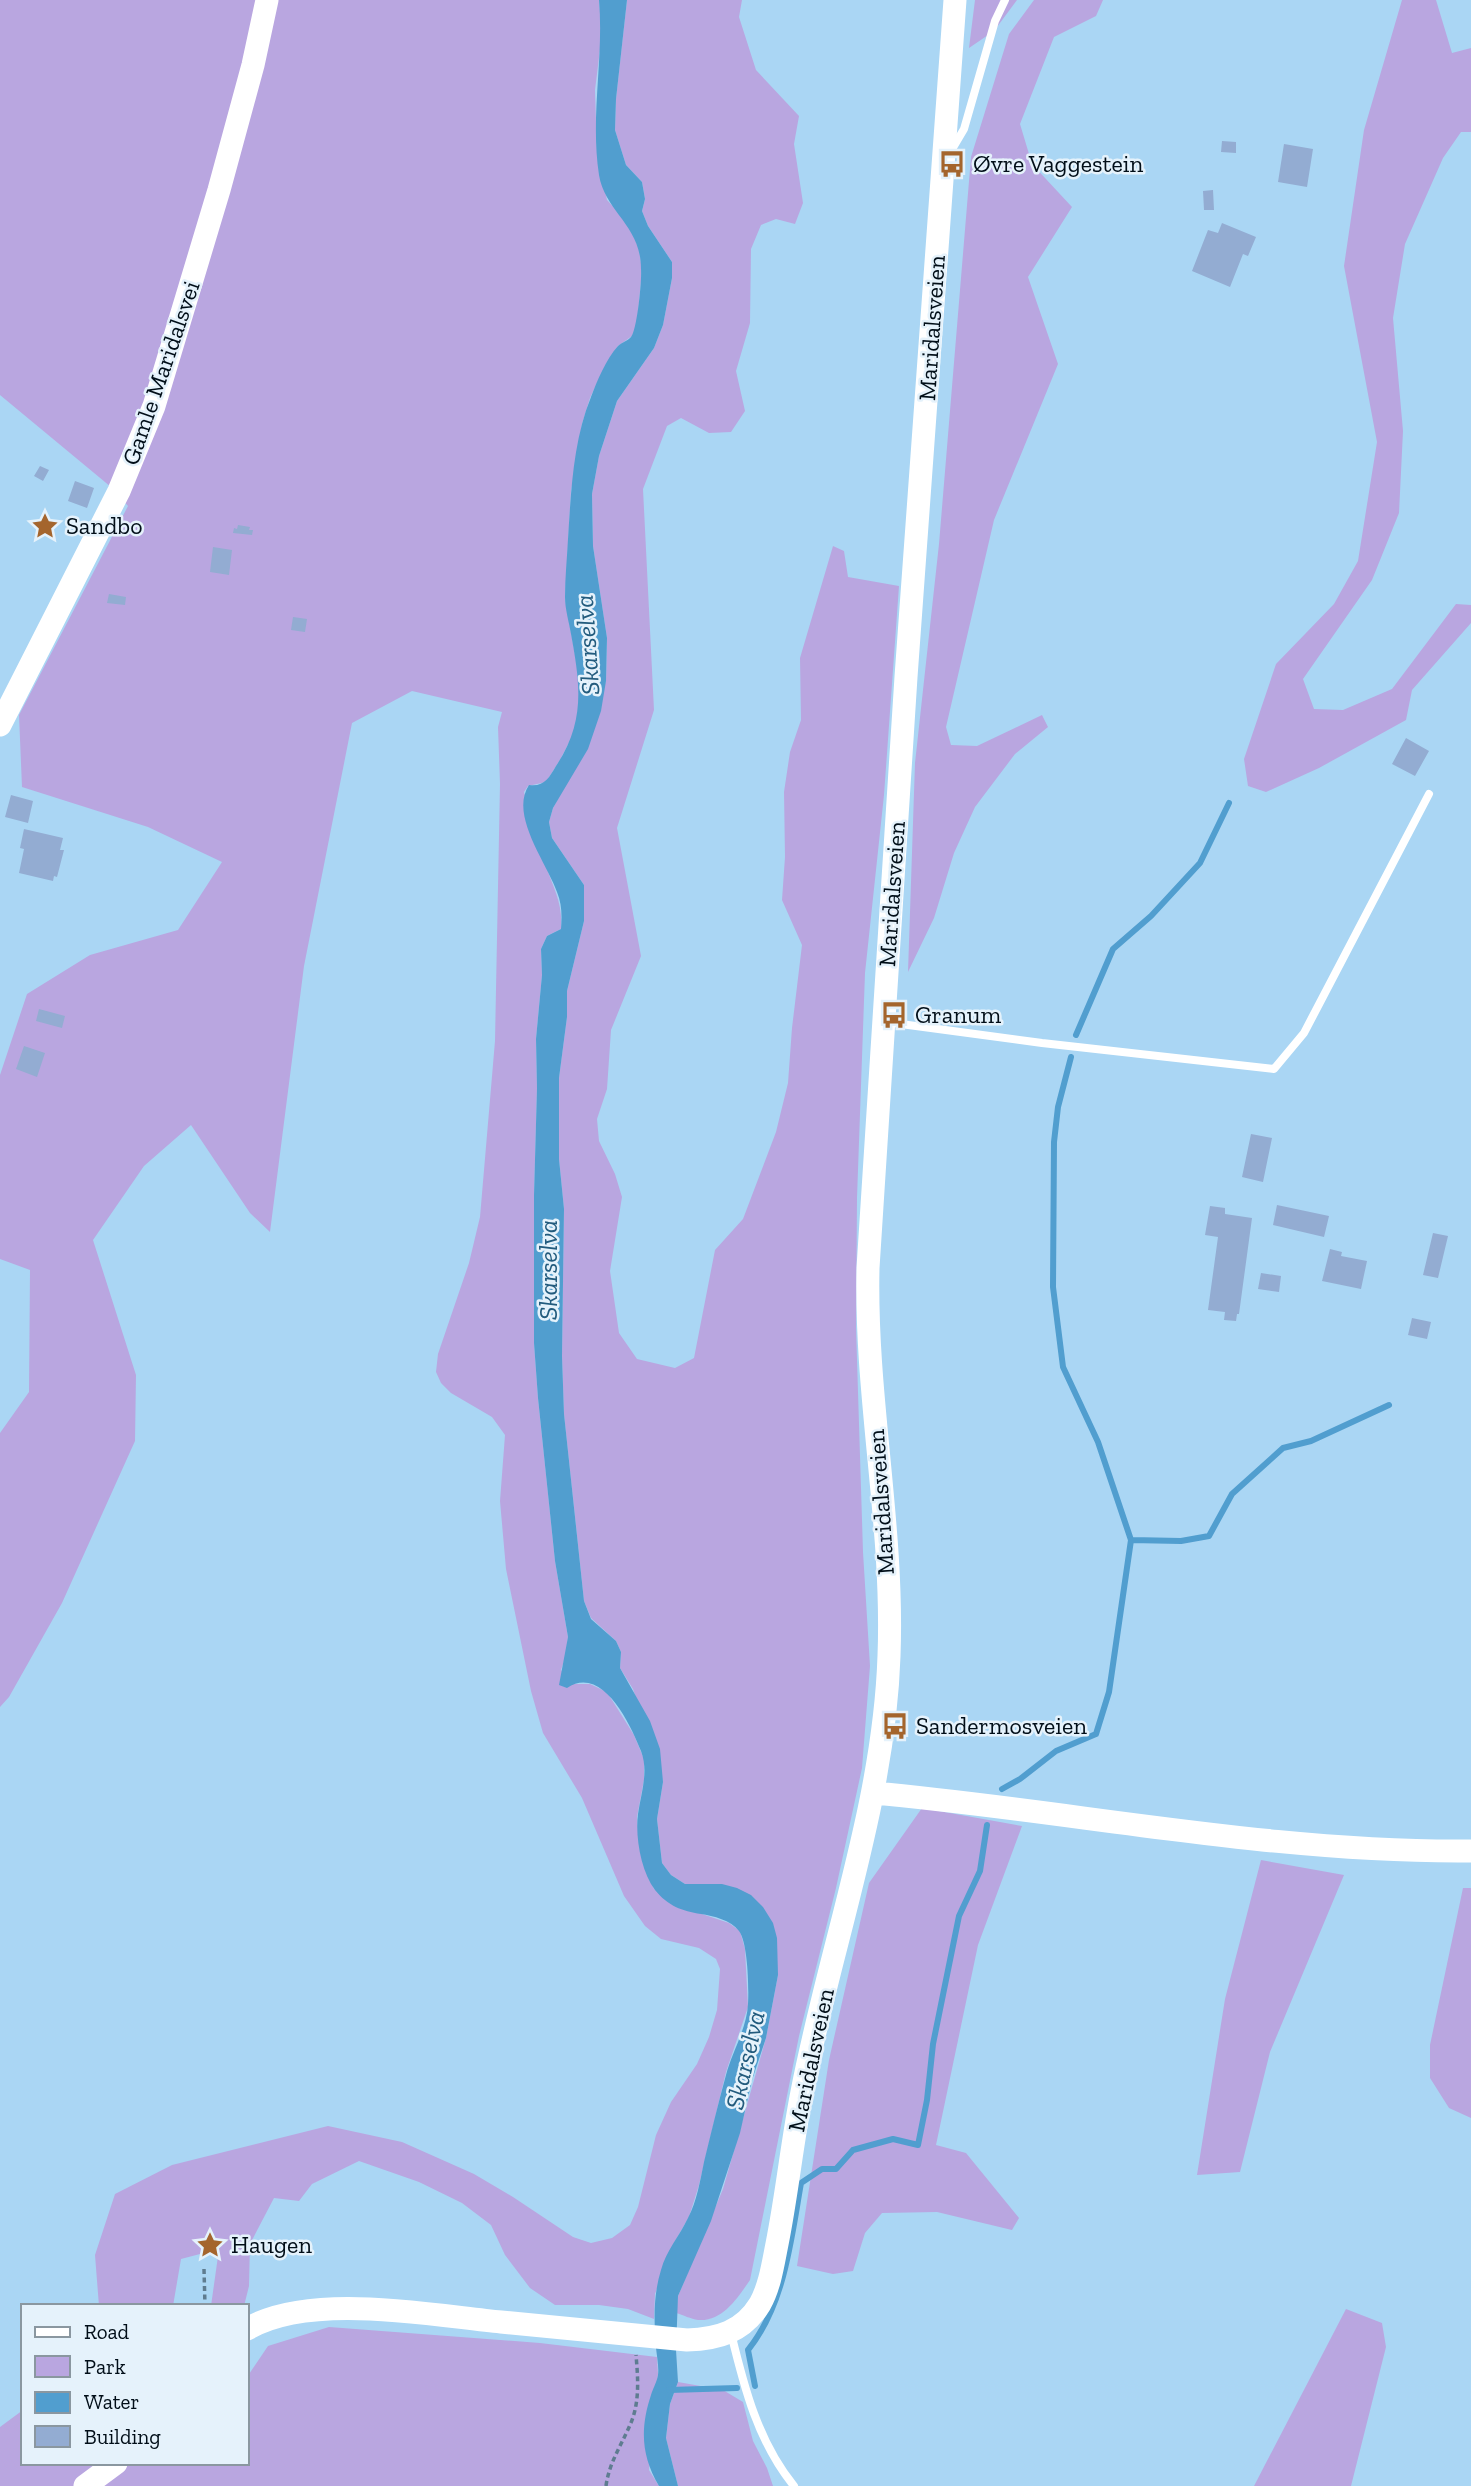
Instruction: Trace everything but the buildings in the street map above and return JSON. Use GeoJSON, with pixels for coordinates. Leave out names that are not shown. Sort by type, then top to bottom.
{"type":"FeatureCollection","features":[{"type":"Feature","properties":{"kind":"street","name":"Gamle Maridalsvei"},"geometry":{"type":"LineString","coordinates":[[0,725],[119,491],[150,416],[170,358],[223,177],[267,0]]}},
{"type":"Feature","properties":{"kind":"street","name":"Maridalsveien"},"geometry":{"type":"LineString","coordinates":[[731,2333],[755,2312],[771,2273],[807,2067],[874,1793],[883,1738],[889,1655],[887,1570],[867,1292],[883,1022],[956,0]]}},
{"type":"Feature","properties":{"kind":"street"},"geometry":{"type":"LineString","coordinates":[[874,1793],[1292,1843],[1471,1852]]}},
{"type":"Feature","properties":{"kind":"street"},"geometry":{"type":"LineString","coordinates":[[248,2329],[267,2320],[299,2313],[357,2309],[687,2340],[709,2339],[731,2333]]}},
{"type":"Feature","properties":{"kind":"street"},"geometry":{"type":"LineString","coordinates":[[85,2486],[113,2465]]}},
{"type":"Feature","properties":{"kind":"lane"},"geometry":{"type":"LineString","coordinates":[[943,157],[955,148],[964,129],[995,21],[1005,0]]}},
{"type":"Feature","properties":{"kind":"lane"},"geometry":{"type":"LineString","coordinates":[[883,1022],[1274,1069],[1304,1033],[1429,794]]}},
{"type":"Feature","properties":{"kind":"lane"},"geometry":{"type":"LineString","coordinates":[[731,2333],[744,2386],[765,2441],[779,2467],[794,2486]]}},
{"type":"Feature","properties":{"kind":"path"},"geometry":{"type":"LineString","coordinates":[[204,2269],[205,2304]]}},
{"type":"Feature","properties":{"kind":"path"},"geometry":{"type":"LineString","coordinates":[[606,2486],[608,2470],[632,2423],[638,2388],[636,2335]]}},
{"type":"Feature","properties":{"kind":"green space"},"geometry":{"type":"Polygon","coordinates":[[[0,0],[599,0],[602,33],[595,90],[597,152],[607,200],[631,231],[639,248],[642,270],[637,324],[632,336],[618,346],[605,366],[590,398],[582,424],[571,491],[565,599],[577,666],[580,706],[574,733],[546,782],[528,786],[524,792],[561,912],[561,929],[547,936],[541,949],[542,975],[536,1039],[534,1343],[538,1398],[555,1561],[568,1637],[561,1670],[574,1684],[590,1684],[607,1692],[634,1735],[644,1759],[644,1780],[637,1817],[639,1843],[647,1873],[654,1889],[702,1914],[729,1923],[740,1931],[745,1949],[748,2007],[726,2072],[689,2217],[674,2243],[655,2294],[654,2319],[628,2309],[599,2305],[555,2305],[530,2288],[505,2255],[491,2225],[462,2203],[419,2182],[359,2161],[312,2184],[299,2201],[274,2198],[250,2244],[249,2286],[244,2304],[211,2304],[219,2249],[181,2259],[173,2304],[99,2304],[95,2255],[115,2194],[172,2165],[328,2126],[402,2142],[474,2174],[573,2237],[591,2243],[612,2238],[630,2225],[638,2207],[656,2135],[671,2102],[697,2064],[709,2037],[717,2010],[720,1969],[716,1959],[699,1948],[661,1939],[645,1926],[624,1896],[582,1798],[543,1733],[531,1691],[506,1569],[500,1501],[505,1435],[492,1417],[451,1393],[441,1383],[436,1372],[438,1354],[469,1263],[480,1217],[495,1041],[500,784],[498,727],[502,712],[412,691],[352,723],[304,966],[270,1232],[250,1213],[191,1125],[144,1166],[93,1240],[136,1375],[135,1441],[62,1603],[9,1697],[0,1707],[0,1433],[29,1392],[30,1270],[0,1259],[0,1075],[27,994],[90,955],[178,930],[222,862],[148,827],[22,787],[19,715],[128,506],[111,487],[0,395],[0,0]]]}},
{"type":"Feature","properties":{"kind":"green space"},"geometry":{"type":"Polygon","coordinates":[[[627,0],[742,0],[739,17],[756,70],[799,116],[794,144],[803,203],[795,224],[776,219],[761,225],[751,249],[750,323],[736,371],[745,411],[731,432],[709,433],[681,418],[667,426],[643,489],[654,710],[617,828],[641,956],[611,1030],[607,1089],[597,1119],[599,1141],[615,1174],[622,1197],[610,1271],[619,1333],[637,1359],[675,1368],[694,1358],[715,1250],[743,1219],[776,1132],[788,1083],[802,945],[782,900],[785,857],[784,792],[790,752],[801,720],[800,658],[833,546],[844,551],[848,577],[899,586],[884,795],[865,973],[857,1198],[856,1328],[863,1552],[870,1666],[862,1768],[836,1888],[799,2036],[750,2280],[729,2307],[707,2320],[676,2313],[678,2296],[723,2189],[766,2038],[778,1975],[703,1885],[685,1884],[671,1875],[662,1863],[657,1819],[663,1782],[633,1689],[620,1668],[621,1652],[616,1641],[591,1618],[584,1601],[564,1414],[562,1356],[564,1209],[559,1159],[559,1078],[567,1017],[567,991],[584,921],[584,885],[552,838],[549,822],[606,681],[607,638],[593,546],[592,494],[599,456],[617,401],[654,348],[663,325],[672,278],[672,262],[648,226],[642,211],[645,199],[642,182],[626,165],[615,130],[627,0]]]}},
{"type":"Feature","properties":{"kind":"green space"},"geometry":{"type":"Polygon","coordinates":[[[975,0],[1017,0],[994,31],[969,48],[975,0]]]}},
{"type":"Feature","properties":{"kind":"green space"},"geometry":{"type":"Polygon","coordinates":[[[1034,0],[1103,0],[1096,16],[1054,37],[1020,124],[1032,164],[1072,207],[1028,277],[1058,364],[994,520],[946,727],[951,745],[977,746],[1042,715],[1048,727],[1015,754],[975,807],[954,853],[934,918],[908,972],[915,763],[939,544],[971,157],[1009,34],[1034,0]]]}},
{"type":"Feature","properties":{"kind":"green space"},"geometry":{"type":"Polygon","coordinates":[[[1402,0],[1436,0],[1452,53],[1471,48],[1471,132],[1461,132],[1443,158],[1405,244],[1393,318],[1403,431],[1399,513],[1372,580],[1303,679],[1314,709],[1343,710],[1392,689],[1456,604],[1471,605],[1471,623],[1412,690],[1406,720],[1319,768],[1266,792],[1248,786],[1244,759],[1276,664],[1334,604],[1358,561],[1377,442],[1344,266],[1364,130],[1402,0]]]}},
{"type":"Feature","properties":{"kind":"green space"},"geometry":{"type":"Polygon","coordinates":[[[922,1808],[1022,1826],[978,1945],[936,2145],[966,2153],[1019,2218],[1012,2230],[937,2212],[882,2213],[865,2233],[853,2271],[833,2274],[797,2266],[829,2060],[869,1883],[922,1808]]]}},
{"type":"Feature","properties":{"kind":"green space"},"geometry":{"type":"Polygon","coordinates":[[[1261,1860],[1344,1875],[1270,2052],[1240,2172],[1197,2175],[1225,1999],[1261,1860]]]}},
{"type":"Feature","properties":{"kind":"green space"},"geometry":{"type":"Polygon","coordinates":[[[1463,1888],[1471,1888],[1471,2118],[1449,2108],[1430,2078],[1430,2045],[1463,1888]]]}},
{"type":"Feature","properties":{"kind":"green space"},"geometry":{"type":"Polygon","coordinates":[[[1346,2309],[1382,2323],[1386,2347],[1351,2486],[1254,2486],[1346,2309]]]}},
{"type":"Feature","properties":{"kind":"green space"},"geometry":{"type":"Polygon","coordinates":[[[329,2327],[540,2343],[657,2357],[658,2374],[649,2470],[659,2486],[0,2486],[0,2427],[21,2411],[21,2465],[248,2465],[248,2376],[268,2346],[329,2327]]]}},
{"type":"Feature","properties":{"kind":"green space"},"geometry":{"type":"Polygon","coordinates":[[[678,2382],[723,2390],[743,2402],[753,2441],[773,2486],[678,2486],[666,2438],[670,2404],[678,2382]]]}},
{"type":"Feature","properties":{"kind":"water","name":"Skarselva"},"geometry":{"type":"Polygon","coordinates":[[[599,0],[627,0],[615,130],[626,165],[642,182],[645,199],[642,211],[648,226],[672,262],[672,278],[663,325],[654,348],[617,401],[599,456],[592,494],[593,546],[607,638],[606,681],[601,711],[588,749],[553,808],[549,822],[552,838],[584,885],[584,921],[567,991],[567,1017],[559,1078],[559,1159],[564,1209],[564,1414],[584,1601],[591,1619],[616,1641],[621,1652],[620,1668],[650,1721],[660,1749],[663,1782],[657,1819],[662,1863],[671,1875],[685,1884],[722,1884],[751,1895],[773,1923],[777,1938],[778,1975],[766,2038],[752,2080],[740,2133],[711,2221],[678,2296],[678,2382],[670,2404],[666,2438],[678,2486],[659,2486],[649,2464],[644,2442],[647,2407],[658,2375],[655,2299],[666,2256],[694,2205],[726,2075],[745,2022],[748,1997],[746,1955],[739,1931],[727,1921],[676,1907],[655,1890],[646,1873],[638,1843],[637,1823],[644,1767],[636,1740],[623,1714],[604,1691],[592,1684],[580,1683],[567,1688],[559,1685],[568,1637],[555,1561],[534,1343],[536,1039],[542,975],[541,949],[547,936],[561,929],[561,915],[557,892],[526,824],[524,797],[529,785],[546,781],[551,774],[566,749],[576,717],[577,669],[565,597],[574,467],[580,431],[599,377],[614,351],[633,333],[641,284],[639,254],[635,241],[608,199],[599,175],[596,109],[600,44],[599,0]]]}},
{"type":"Feature","properties":{"kind":"waterway"},"geometry":{"type":"LineString","coordinates":[[1076,1035],[1113,949],[1151,916],[1200,863],[1229,803]]}},
{"type":"Feature","properties":{"kind":"waterway"},"geometry":{"type":"LineString","coordinates":[[1002,1789],[1020,1779],[1056,1751],[1096,1734],[1109,1692],[1131,1540],[1098,1442],[1063,1367],[1053,1287],[1054,1142],[1058,1107],[1071,1057]]}},
{"type":"Feature","properties":{"kind":"waterway"},"geometry":{"type":"LineString","coordinates":[[1131,1540],[1181,1541],[1209,1536],[1232,1494],[1283,1448],[1311,1441],[1389,1405]]}},
{"type":"Feature","properties":{"kind":"waterway"},"geometry":{"type":"LineString","coordinates":[[755,2386],[748,2350],[770,2312],[785,2270],[801,2183],[822,2169],[836,2169],[853,2150],[893,2139],[918,2145],[927,2100],[933,2044],[959,1916],[980,1871],[987,1825]]}},
{"type":"Feature","properties":{"kind":"waterway"},"geometry":{"type":"LineString","coordinates":[[669,2390],[737,2388]]}},
{"type":"Feature","properties":{"kind":"place","name":"Øvre Vaggestein"},"geometry":{"type":"Point","coordinates":[952,164]}},
{"type":"Feature","properties":{"kind":"place","name":"Sandbo"},"geometry":{"type":"Point","coordinates":[45,526]}},
{"type":"Feature","properties":{"kind":"place","name":"Granum"},"geometry":{"type":"Point","coordinates":[894,1015]}},
{"type":"Feature","properties":{"kind":"place","name":"Sandermosveien"},"geometry":{"type":"Point","coordinates":[895,1726]}},
{"type":"Feature","properties":{"kind":"place","name":"Haugen"},"geometry":{"type":"Point","coordinates":[210,2245]}}]}
